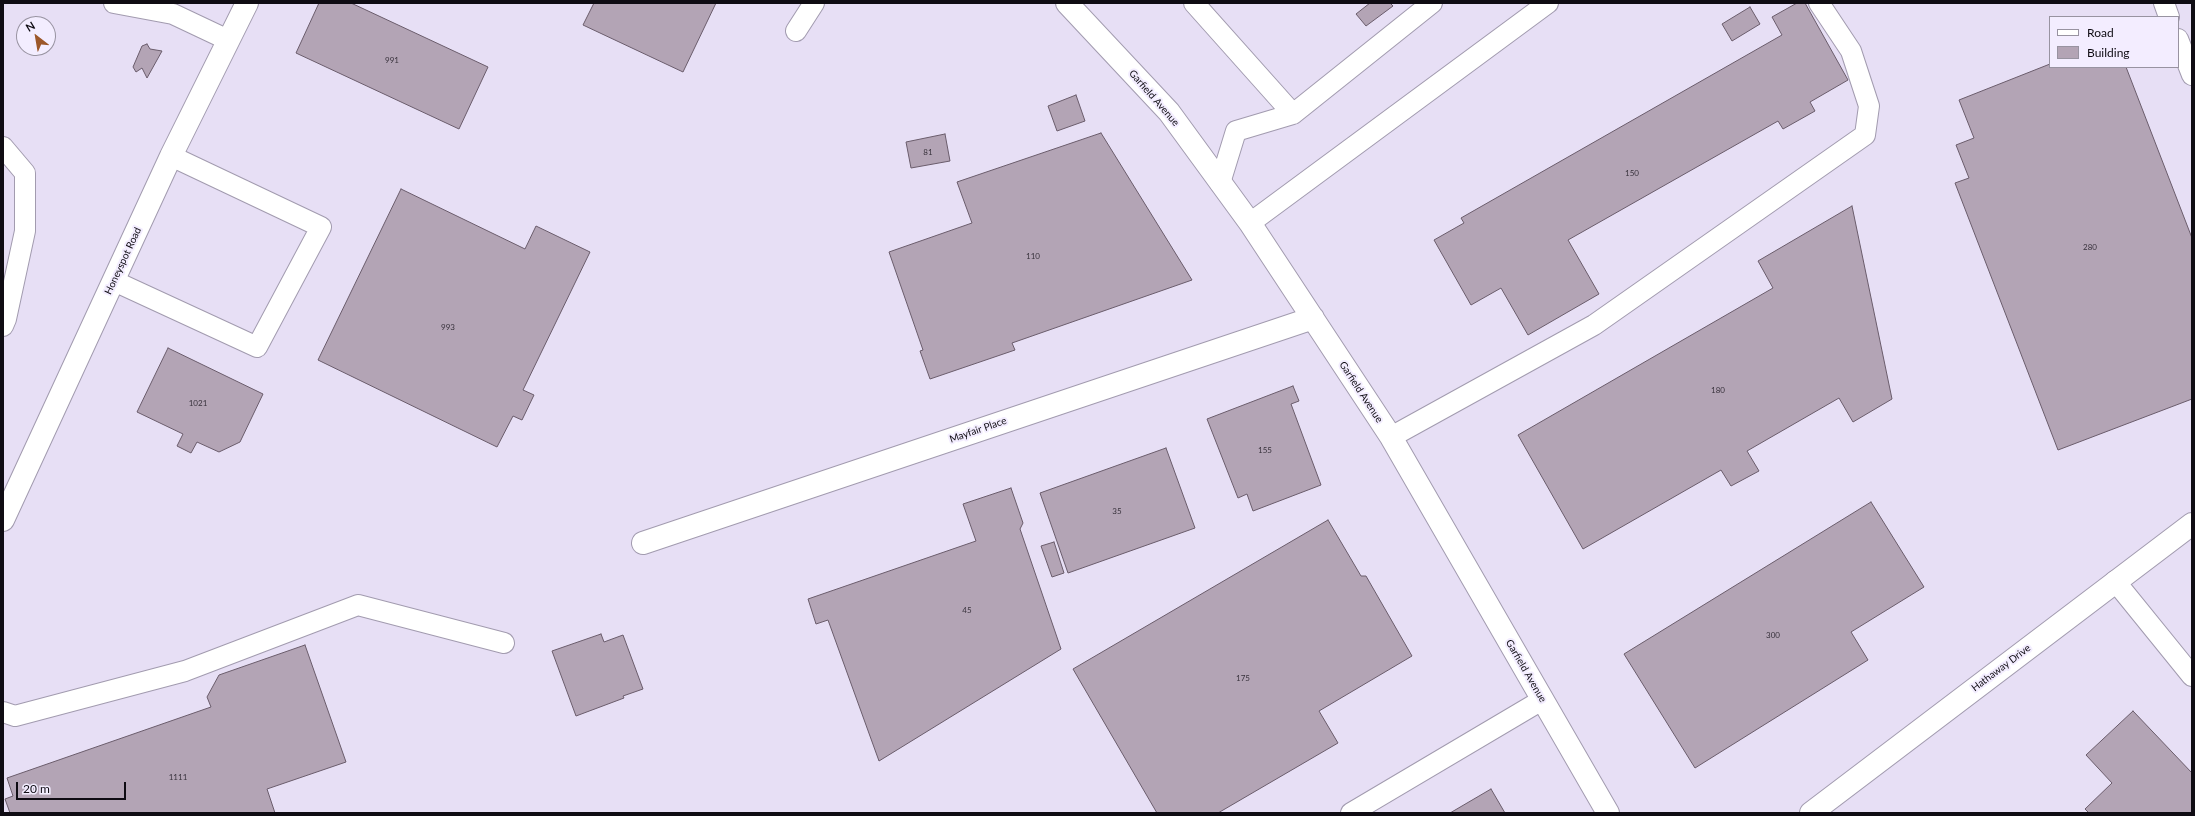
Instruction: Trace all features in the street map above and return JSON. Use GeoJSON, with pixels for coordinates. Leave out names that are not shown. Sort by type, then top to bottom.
{"type":"FeatureCollection","features":[{"type":"Feature","properties":{"kind":"street","name":"Honeyspot Road"},"geometry":{"type":"LineString","coordinates":[[3,520],[172,156],[247,3]]}},
{"type":"Feature","properties":{"kind":"street","name":"Garfield Avenue"},"geometry":{"type":"LineString","coordinates":[[1067,3],[1170,112],[1250,223],[1390,437],[1608,813]]}},
{"type":"Feature","properties":{"kind":"street","name":"Mayfair Place"},"geometry":{"type":"LineString","coordinates":[[643,543],[1313,318]]}},
{"type":"Feature","properties":{"kind":"street","name":"Hathaway Drive"},"geometry":{"type":"LineString","coordinates":[[1811,813],[2192,524]]}},
{"type":"Feature","properties":{"kind":"lane"},"geometry":{"type":"LineString","coordinates":[[114,3],[173,14],[228,40]]}},
{"type":"Feature","properties":{"kind":"lane"},"geometry":{"type":"LineString","coordinates":[[796,31],[814,3]]}},
{"type":"Feature","properties":{"kind":"lane"},"geometry":{"type":"LineString","coordinates":[[1194,3],[1293,114]]}},
{"type":"Feature","properties":{"kind":"lane"},"geometry":{"type":"LineString","coordinates":[[1220,183],[1236,131],[1293,114],[1432,3]]}},
{"type":"Feature","properties":{"kind":"lane"},"geometry":{"type":"LineString","coordinates":[[1250,223],[1548,3]]}},
{"type":"Feature","properties":{"kind":"lane"},"geometry":{"type":"LineString","coordinates":[[1390,437],[1594,325],[1865,135],[1869,106],[1851,51],[1819,3]]}},
{"type":"Feature","properties":{"kind":"lane"},"geometry":{"type":"LineString","coordinates":[[2164,3],[2170,16]]}},
{"type":"Feature","properties":{"kind":"lane"},"geometry":{"type":"LineString","coordinates":[[2179,42],[2192,75]]}},
{"type":"Feature","properties":{"kind":"lane"},"geometry":{"type":"LineString","coordinates":[[3,147],[25,173],[25,231],[6,319],[3,326]]}},
{"type":"Feature","properties":{"kind":"lane"},"geometry":{"type":"LineString","coordinates":[[114,281],[257,347],[321,227],[172,156]]}},
{"type":"Feature","properties":{"kind":"lane"},"geometry":{"type":"LineString","coordinates":[[2115,582],[2192,676]]}},
{"type":"Feature","properties":{"kind":"lane"},"geometry":{"type":"LineString","coordinates":[[3,712],[15,716],[185,671],[358,605],[504,643]]}},
{"type":"Feature","properties":{"kind":"lane"},"geometry":{"type":"LineString","coordinates":[[1351,813],[1542,700]]}},
{"type":"Feature","properties":{"kind":"building"},"geometry":{"type":"Polygon","coordinates":[[[319,3],[351,3],[488,67],[459,129],[296,53],[319,3]]]}},
{"type":"Feature","properties":{"kind":"building"},"geometry":{"type":"Polygon","coordinates":[[[594,3],[716,3],[683,72],[583,25],[594,3]]]}},
{"type":"Feature","properties":{"kind":"building"},"geometry":{"type":"Polygon","coordinates":[[[1370,3],[1390,3],[1393,6],[1366,26],[1356,14],[1370,3]]]}},
{"type":"Feature","properties":{"kind":"building"},"geometry":{"type":"Polygon","coordinates":[[[1797,3],[1805,3],[1848,80],[1810,102],[1815,111],[1783,129],[1778,121],[1568,240],[1599,294],[1528,335],[1501,288],[1471,305],[1434,240],[1464,223],[1461,218],[1782,35],[1772,17],[1797,3]]]}},
{"type":"Feature","properties":{"kind":"building"},"geometry":{"type":"Polygon","coordinates":[[[1750,7],[1760,24],[1732,41],[1722,24],[1750,7]]]}},
{"type":"Feature","properties":{"kind":"building"},"geometry":{"type":"Polygon","coordinates":[[[147,44],[150,49],[162,51],[147,78],[142,68],[136,72],[133,67],[142,46],[147,44]]]}},
{"type":"Feature","properties":{"kind":"building"},"geometry":{"type":"Polygon","coordinates":[[[2049,64],[2049,68],[2126,68],[2192,238],[2192,399],[2058,450],[1955,183],[1969,178],[1956,145],[1974,138],[1959,100],[2049,64]]]}},
{"type":"Feature","properties":{"kind":"building"},"geometry":{"type":"Polygon","coordinates":[[[1076,95],[1085,121],[1057,131],[1048,106],[1076,95]]]}},
{"type":"Feature","properties":{"kind":"building"},"geometry":{"type":"Polygon","coordinates":[[[1101,133],[1192,280],[1012,343],[1015,350],[930,379],[920,351],[923,350],[889,252],[972,223],[957,182],[1101,133]]]}},
{"type":"Feature","properties":{"kind":"building"},"geometry":{"type":"Polygon","coordinates":[[[945,134],[950,161],[911,168],[906,142],[945,134]]]}},
{"type":"Feature","properties":{"kind":"building"},"geometry":{"type":"Polygon","coordinates":[[[401,189],[525,249],[536,226],[590,252],[523,390],[534,395],[522,420],[513,416],[497,447],[318,360],[401,189]]]}},
{"type":"Feature","properties":{"kind":"building"},"geometry":{"type":"Polygon","coordinates":[[[1852,206],[1892,399],[1853,422],[1839,398],[1747,451],[1759,471],[1731,486],[1721,470],[1583,549],[1518,435],[1773,288],[1758,261],[1852,206]]]}},
{"type":"Feature","properties":{"kind":"building"},"geometry":{"type":"Polygon","coordinates":[[[168,348],[263,394],[240,442],[219,452],[197,442],[191,453],[177,446],[183,434],[137,412],[168,348]]]}},
{"type":"Feature","properties":{"kind":"building"},"geometry":{"type":"Polygon","coordinates":[[[1293,386],[1299,401],[1291,404],[1321,485],[1253,511],[1247,494],[1238,498],[1207,419],[1293,386]]]}},
{"type":"Feature","properties":{"kind":"building"},"geometry":{"type":"Polygon","coordinates":[[[1166,448],[1195,528],[1068,573],[1040,493],[1166,448]]]}},
{"type":"Feature","properties":{"kind":"building"},"geometry":{"type":"Polygon","coordinates":[[[1011,488],[1023,523],[1020,529],[1061,649],[879,761],[828,620],[816,624],[808,599],[976,541],[963,504],[1011,488]]]}},
{"type":"Feature","properties":{"kind":"building"},"geometry":{"type":"Polygon","coordinates":[[[1871,502],[1924,587],[1851,632],[1868,660],[1695,768],[1624,654],[1871,502]]]}},
{"type":"Feature","properties":{"kind":"building"},"geometry":{"type":"Polygon","coordinates":[[[1328,520],[1361,576],[1366,576],[1412,656],[1319,711],[1338,743],[1218,813],[1157,813],[1073,669],[1328,520]]]}},
{"type":"Feature","properties":{"kind":"building"},"geometry":{"type":"Polygon","coordinates":[[[1054,542],[1064,573],[1052,577],[1041,546],[1054,542]]]}},
{"type":"Feature","properties":{"kind":"building"},"geometry":{"type":"Polygon","coordinates":[[[601,634],[604,642],[623,635],[643,689],[623,696],[624,698],[576,716],[552,651],[601,634]]]}},
{"type":"Feature","properties":{"kind":"building"},"geometry":{"type":"Polygon","coordinates":[[[305,645],[346,762],[267,789],[275,813],[10,813],[5,799],[13,796],[7,778],[211,707],[207,697],[219,675],[305,645]]]}},
{"type":"Feature","properties":{"kind":"building"},"geometry":{"type":"Polygon","coordinates":[[[2133,711],[2192,773],[2192,813],[2089,813],[2085,809],[2112,783],[2086,755],[2133,711]]]}},
{"type":"Feature","properties":{"kind":"building"},"geometry":{"type":"Polygon","coordinates":[[[1491,789],[1505,813],[1450,813],[1491,789]]]}}]}
